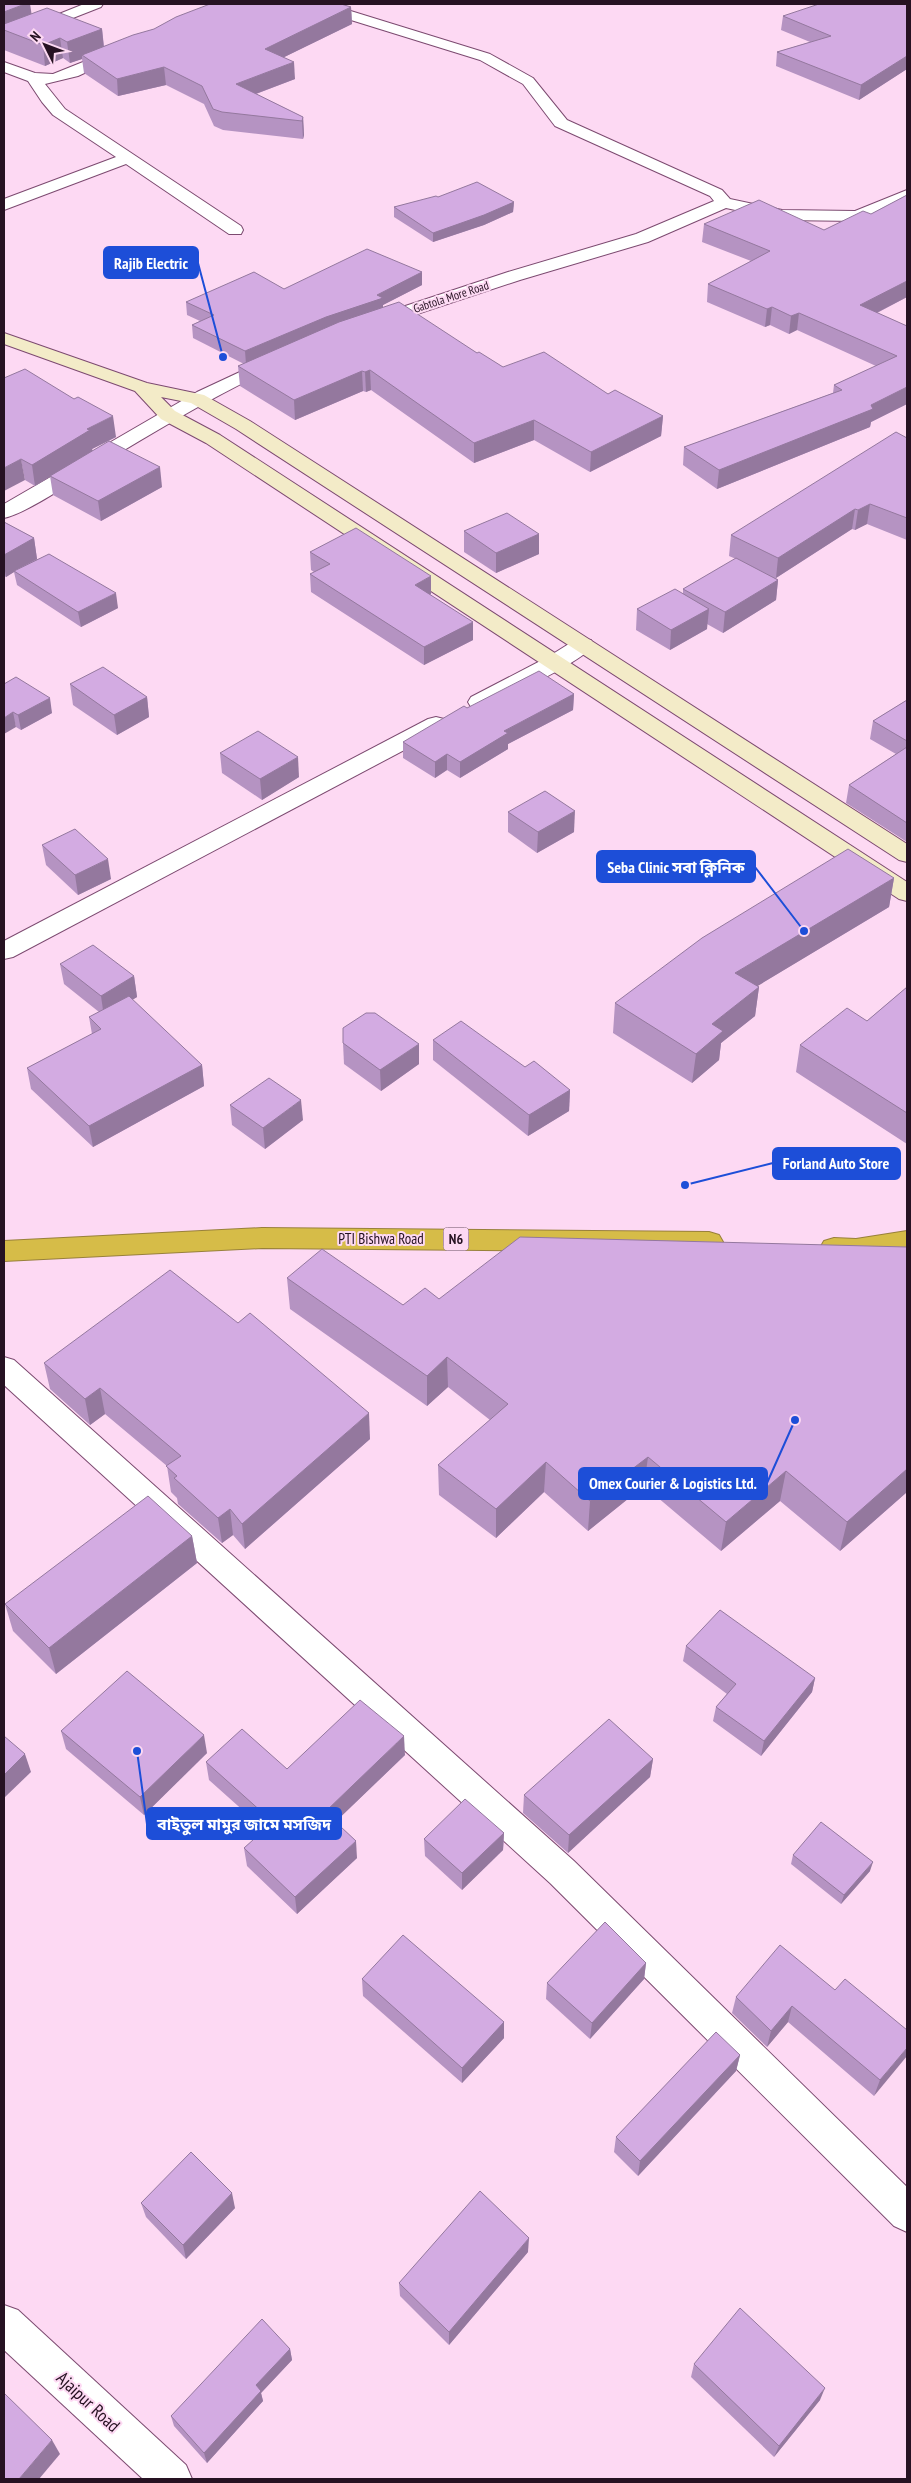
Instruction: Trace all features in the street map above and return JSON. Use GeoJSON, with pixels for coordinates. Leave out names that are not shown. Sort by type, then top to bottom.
{"type":"FeatureCollection","features":[{"type":"Feature","properties":{"kind":"highway","name":"PTI Bishwa Road"},"geometry":{"type":"LineString","coordinates":[[4,1251],[262,1238],[644,1240],[730,1243]]}},
{"type":"Feature","properties":{"kind":"highway"},"geometry":{"type":"LineString","coordinates":[[808,1247],[856,1249],[907,1241]]}},
{"type":"Feature","properties":{"kind":"street"},"geometry":{"type":"LineString","coordinates":[[4,41],[96,4]]}},
{"type":"Feature","properties":{"kind":"street"},"geometry":{"type":"LineString","coordinates":[[314,4],[485,57],[528,81],[560,122],[716,192],[724,203],[782,214],[857,216],[907,195]]}},
{"type":"Feature","properties":{"kind":"street"},"geometry":{"type":"LineString","coordinates":[[4,66],[34,78],[46,79],[61,75],[136,45]]}},
{"type":"Feature","properties":{"kind":"street"},"geometry":{"type":"LineString","coordinates":[[34,78],[47,99],[60,112],[235,230]]}},
{"type":"Feature","properties":{"kind":"street"},"geometry":{"type":"LineString","coordinates":[[4,205],[128,158]]}},
{"type":"Feature","properties":{"kind":"street","name":"Gabtola More Road"},"geometry":{"type":"LineString","coordinates":[[360,327],[514,276],[642,238],[724,203]]}},
{"type":"Feature","properties":{"kind":"street"},"geometry":{"type":"LineString","coordinates":[[4,338],[142,387],[197,399],[243,425],[907,855]]}},
{"type":"Feature","properties":{"kind":"street"},"geometry":{"type":"LineString","coordinates":[[4,512],[57,484],[168,415],[248,372],[290,354]]}},
{"type":"Feature","properties":{"kind":"street"},"geometry":{"type":"LineString","coordinates":[[142,387],[168,415],[213,439],[907,893]]}},
{"type":"Feature","properties":{"kind":"street"},"geometry":{"type":"LineString","coordinates":[[4,951],[556,662],[582,645]]}},
{"type":"Feature","properties":{"kind":"street"},"geometry":{"type":"LineString","coordinates":[[759,797],[789,779]]}},
{"type":"Feature","properties":{"kind":"street"},"geometry":{"type":"LineString","coordinates":[[4,1368],[562,1872],[907,2213]]}},
{"type":"Feature","properties":{"kind":"street","name":"Ajaipur Road"},"geometry":{"type":"LineString","coordinates":[[4,2324],[172,2479]]}},
{"type":"Feature","properties":{"kind":"building"},"geometry":{"type":"Polygon","coordinates":[[[4,4],[25,4],[4,12],[4,4]]]}},
{"type":"Feature","properties":{"kind":"building"},"geometry":{"type":"Polygon","coordinates":[[[210,4],[341,4],[351,7],[265,49],[294,62],[236,84],[303,117],[302,121],[222,112],[213,109],[202,86],[164,67],[117,79],[82,55],[154,29],[176,17],[210,4]]]}},
{"type":"Feature","properties":{"kind":"building"},"geometry":{"type":"Polygon","coordinates":[[[819,4],[907,4],[907,56],[861,85],[777,52],[831,36],[783,16],[819,4]]]}},
{"type":"Feature","properties":{"kind":"building"},"geometry":{"type":"Polygon","coordinates":[[[47,8],[102,29],[67,42],[60,38],[43,45],[4,30],[4,24],[47,8]]]}},
{"type":"Feature","properties":{"kind":"building"},"geometry":{"type":"Polygon","coordinates":[[[477,182],[514,202],[433,233],[394,207],[438,197],[477,182]]]}},
{"type":"Feature","properties":{"kind":"building"},"geometry":{"type":"Polygon","coordinates":[[[907,195],[907,281],[860,305],[907,326],[907,387],[871,405],[873,409],[719,470],[684,447],[842,390],[834,385],[897,356],[799,313],[791,316],[772,307],[767,309],[708,284],[770,251],[704,224],[759,200],[824,230],[863,211],[871,214],[907,195]]]}},
{"type":"Feature","properties":{"kind":"building"},"geometry":{"type":"Polygon","coordinates":[[[367,249],[422,272],[377,295],[383,298],[326,317],[245,351],[192,325],[214,315],[186,302],[254,272],[284,289],[367,249]]]}},
{"type":"Feature","properties":{"kind":"building"},"geometry":{"type":"Polygon","coordinates":[[[399,302],[477,353],[479,352],[503,367],[544,352],[608,394],[615,390],[663,416],[591,452],[534,420],[474,443],[370,370],[362,371],[294,400],[238,366],[339,322],[399,302]]]}},
{"type":"Feature","properties":{"kind":"building"},"geometry":{"type":"Polygon","coordinates":[[[25,369],[74,399],[78,397],[113,416],[87,429],[90,430],[32,465],[21,459],[4,468],[4,378],[25,369]]]}},
{"type":"Feature","properties":{"kind":"building"},"geometry":{"type":"Polygon","coordinates":[[[896,432],[907,438],[907,518],[870,504],[858,510],[855,509],[778,558],[731,535],[896,432]]]}},
{"type":"Feature","properties":{"kind":"building"},"geometry":{"type":"Polygon","coordinates":[[[109,441],[160,467],[98,501],[50,476],[109,441]]]}},
{"type":"Feature","properties":{"kind":"building"},"geometry":{"type":"Polygon","coordinates":[[[507,513],[539,534],[496,553],[464,531],[507,513]]]}},
{"type":"Feature","properties":{"kind":"building"},"geometry":{"type":"Polygon","coordinates":[[[4,522],[34,538],[4,555],[4,522]]]}},
{"type":"Feature","properties":{"kind":"building"},"geometry":{"type":"Polygon","coordinates":[[[356,528],[431,576],[415,585],[473,622],[424,647],[310,574],[330,564],[310,552],[356,528]]]}},
{"type":"Feature","properties":{"kind":"building"},"geometry":{"type":"Polygon","coordinates":[[[49,554],[116,593],[78,612],[14,571],[49,554]]]}},
{"type":"Feature","properties":{"kind":"building"},"geometry":{"type":"Polygon","coordinates":[[[736,558],[778,580],[725,612],[683,589],[736,558]]]}},
{"type":"Feature","properties":{"kind":"building"},"geometry":{"type":"Polygon","coordinates":[[[675,589],[709,609],[671,630],[637,609],[675,589]]]}},
{"type":"Feature","properties":{"kind":"building"},"geometry":{"type":"Polygon","coordinates":[[[103,667],[147,697],[114,715],[70,684],[103,667]]]}},
{"type":"Feature","properties":{"kind":"building"},"geometry":{"type":"Polygon","coordinates":[[[539,671],[574,694],[504,731],[508,733],[460,762],[447,754],[435,762],[403,742],[464,706],[467,708],[539,671]]]}},
{"type":"Feature","properties":{"kind":"building"},"geometry":{"type":"Polygon","coordinates":[[[16,677],[50,698],[18,715],[13,712],[4,718],[4,684],[16,677]]]}},
{"type":"Feature","properties":{"kind":"building"},"geometry":{"type":"Polygon","coordinates":[[[907,700],[907,741],[873,721],[907,700]]]}},
{"type":"Feature","properties":{"kind":"building"},"geometry":{"type":"Polygon","coordinates":[[[258,731],[298,757],[260,779],[220,753],[258,731]]]}},
{"type":"Feature","properties":{"kind":"building"},"geometry":{"type":"Polygon","coordinates":[[[907,747],[907,823],[849,785],[907,747]]]}},
{"type":"Feature","properties":{"kind":"building"},"geometry":{"type":"Polygon","coordinates":[[[545,791],[575,811],[538,832],[508,812],[545,791]]]}},
{"type":"Feature","properties":{"kind":"building"},"geometry":{"type":"Polygon","coordinates":[[[75,829],[108,859],[75,875],[42,845],[75,829]]]}},
{"type":"Feature","properties":{"kind":"building"},"geometry":{"type":"Polygon","coordinates":[[[848,849],[894,878],[735,973],[759,987],[712,1024],[723,1031],[696,1054],[615,1003],[702,938],[848,849]]]}},
{"type":"Feature","properties":{"kind":"building"},"geometry":{"type":"Polygon","coordinates":[[[93,945],[134,976],[101,996],[60,964],[93,945]]]}},
{"type":"Feature","properties":{"kind":"building"},"geometry":{"type":"Polygon","coordinates":[[[907,987],[907,1113],[800,1045],[847,1008],[867,1021],[907,987]]]}},
{"type":"Feature","properties":{"kind":"building"},"geometry":{"type":"Polygon","coordinates":[[[129,996],[202,1065],[89,1126],[27,1068],[101,1029],[89,1017],[129,996]]]}},
{"type":"Feature","properties":{"kind":"building"},"geometry":{"type":"Polygon","coordinates":[[[366,1013],[375,1013],[419,1044],[380,1070],[343,1043],[343,1028],[366,1013]]]}},
{"type":"Feature","properties":{"kind":"building"},"geometry":{"type":"Polygon","coordinates":[[[461,1021],[525,1067],[534,1061],[570,1090],[529,1115],[433,1040],[461,1021]]]}},
{"type":"Feature","properties":{"kind":"building"},"geometry":{"type":"Polygon","coordinates":[[[269,1078],[301,1100],[263,1128],[230,1105],[269,1078]]]}},
{"type":"Feature","properties":{"kind":"building"},"geometry":{"type":"Polygon","coordinates":[[[520,1237],[907,1247],[907,1469],[847,1522],[786,1471],[726,1522],[648,1457],[590,1501],[546,1462],[496,1509],[438,1465],[508,1404],[447,1357],[427,1376],[287,1278],[322,1249],[403,1305],[425,1288],[439,1299],[520,1237]]]}},
{"type":"Feature","properties":{"kind":"building"},"geometry":{"type":"Polygon","coordinates":[[[170,1270],[238,1323],[250,1313],[369,1413],[242,1524],[230,1509],[218,1518],[174,1478],[177,1476],[166,1466],[181,1456],[100,1388],[85,1399],[44,1363],[170,1270]]]}},
{"type":"Feature","properties":{"kind":"building"},"geometry":{"type":"Polygon","coordinates":[[[148,1496],[192,1536],[49,1648],[5,1604],[148,1496]]]}},
{"type":"Feature","properties":{"kind":"building"},"geometry":{"type":"Polygon","coordinates":[[[720,1610],[815,1678],[764,1741],[716,1707],[736,1684],[686,1646],[720,1610]]]}},
{"type":"Feature","properties":{"kind":"building"},"geometry":{"type":"Polygon","coordinates":[[[127,1671],[204,1735],[140,1797],[61,1731],[127,1671]]]}},
{"type":"Feature","properties":{"kind":"building"},"geometry":{"type":"Polygon","coordinates":[[[360,1700],[404,1736],[325,1812],[356,1841],[295,1897],[244,1848],[273,1822],[206,1762],[242,1729],[287,1769],[360,1700]]]}},
{"type":"Feature","properties":{"kind":"building"},"geometry":{"type":"Polygon","coordinates":[[[609,1719],[653,1759],[569,1835],[524,1795],[609,1719]]]}},
{"type":"Feature","properties":{"kind":"building"},"geometry":{"type":"Polygon","coordinates":[[[4,1736],[25,1754],[4,1775],[4,1736]]]}},
{"type":"Feature","properties":{"kind":"building"},"geometry":{"type":"Polygon","coordinates":[[[465,1799],[504,1833],[462,1873],[424,1839],[465,1799]]]}},
{"type":"Feature","properties":{"kind":"building"},"geometry":{"type":"Polygon","coordinates":[[[821,1822],[873,1862],[844,1895],[793,1855],[821,1822]]]}},
{"type":"Feature","properties":{"kind":"building"},"geometry":{"type":"Polygon","coordinates":[[[605,1922],[646,1963],[592,2023],[547,1983],[605,1922]]]}},
{"type":"Feature","properties":{"kind":"building"},"geometry":{"type":"Polygon","coordinates":[[[403,1935],[504,2022],[462,2068],[362,1979],[403,1935]]]}},
{"type":"Feature","properties":{"kind":"building"},"geometry":{"type":"Polygon","coordinates":[[[780,1945],[835,1990],[845,1979],[907,2030],[907,2048],[880,2080],[792,2006],[771,2031],[736,1997],[780,1945]]]}},
{"type":"Feature","properties":{"kind":"building"},"geometry":{"type":"Polygon","coordinates":[[[716,2032],[740,2055],[640,2161],[616,2137],[716,2032]]]}},
{"type":"Feature","properties":{"kind":"building"},"geometry":{"type":"Polygon","coordinates":[[[191,2152],[232,2193],[183,2245],[141,2203],[191,2152]]]}},
{"type":"Feature","properties":{"kind":"building"},"geometry":{"type":"Polygon","coordinates":[[[480,2191],[529,2238],[449,2332],[399,2283],[480,2191]]]}},
{"type":"Feature","properties":{"kind":"building"},"geometry":{"type":"Polygon","coordinates":[[[740,2308],[825,2388],[779,2446],[694,2364],[740,2308]]]}},
{"type":"Feature","properties":{"kind":"building"},"geometry":{"type":"Polygon","coordinates":[[[262,2319],[290,2349],[256,2385],[261,2391],[204,2453],[171,2416],[262,2319]]]}},
{"type":"Feature","properties":{"kind":"building"},"geometry":{"type":"Polygon","coordinates":[[[4,2393],[52,2440],[19,2479],[4,2479],[4,2393]]]}},
{"type":"Feature","properties":{"kind":"place","name":"Rajib Electric"},"geometry":{"type":"Point","coordinates":[223,357]}},
{"type":"Feature","properties":{"kind":"place","name":"Seba Clinic সবা ক্লিনিক"},"geometry":{"type":"Point","coordinates":[804,931]}},
{"type":"Feature","properties":{"kind":"place","name":"Forland Auto Store"},"geometry":{"type":"Point","coordinates":[685,1185]}},
{"type":"Feature","properties":{"kind":"place","name":"Omex Courier & Logistics Ltd."},"geometry":{"type":"Point","coordinates":[795,1420]}},
{"type":"Feature","properties":{"kind":"place","name":"বাইতুল মামুর জামে মসজিদ"},"geometry":{"type":"Point","coordinates":[137,1751]}}]}
